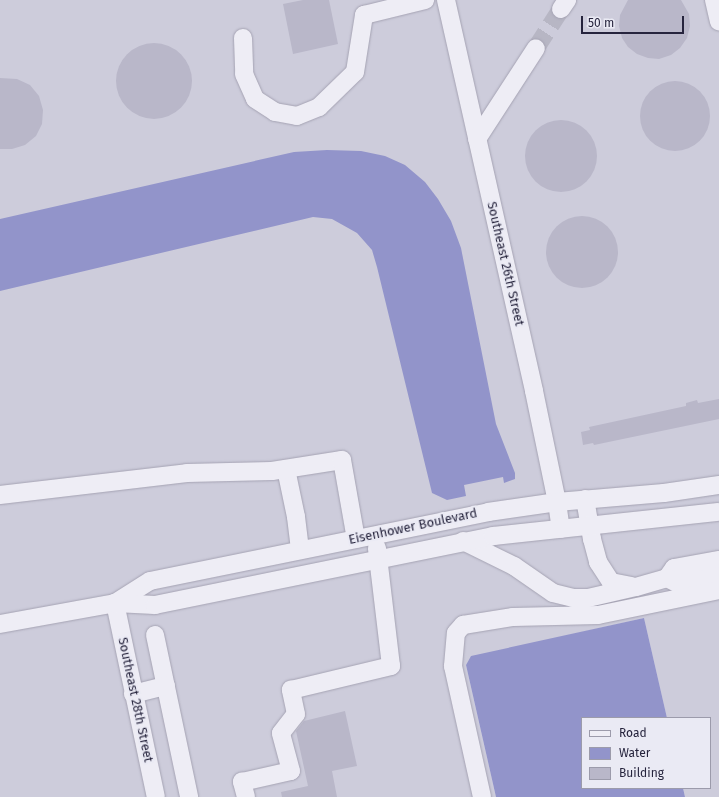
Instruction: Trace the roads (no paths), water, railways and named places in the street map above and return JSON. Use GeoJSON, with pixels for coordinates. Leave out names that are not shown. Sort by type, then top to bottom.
{"type":"FeatureCollection","features":[{"type":"Feature","properties":{"kind":"street"},"geometry":{"type":"LineString","coordinates":[[243,38],[244,74],[255,99],[275,112],[298,116],[319,107],[354,72],[364,15],[425,0]]}},
{"type":"Feature","properties":{"kind":"street","name":"Southeast 26th Street"},"geometry":{"type":"LineString","coordinates":[[446,0],[557,502],[561,529]]}},
{"type":"Feature","properties":{"kind":"street"},"geometry":{"type":"LineString","coordinates":[[714,0],[719,22]]}},
{"type":"Feature","properties":{"kind":"street"},"geometry":{"type":"LineString","coordinates":[[477,139],[536,48]]}},
{"type":"Feature","properties":{"kind":"street"},"geometry":{"type":"LineString","coordinates":[[0,495],[187,473],[272,471],[342,460],[356,539]]}},
{"type":"Feature","properties":{"kind":"street"},"geometry":{"type":"LineString","coordinates":[[286,469],[296,517],[300,550]]}},
{"type":"Feature","properties":{"kind":"street","name":"Eisenhower Boulevard"},"geometry":{"type":"LineString","coordinates":[[115,603],[150,581],[488,512],[557,502],[664,493],[719,485]]}},
{"type":"Feature","properties":{"kind":"street"},"geometry":{"type":"LineString","coordinates":[[585,499],[589,526],[598,562],[611,582],[636,587]]}},
{"type":"Feature","properties":{"kind":"street","name":"Eisenhower Boulevard"},"geometry":{"type":"LineString","coordinates":[[0,624],[115,603],[155,605],[463,541],[719,512]]}},
{"type":"Feature","properties":{"kind":"street"},"geometry":{"type":"LineString","coordinates":[[246,797],[242,782],[291,772],[281,733],[296,714],[291,690],[391,666],[375,535]]}},
{"type":"Feature","properties":{"kind":"street"},"geometry":{"type":"LineString","coordinates":[[463,541],[514,566],[553,593],[573,598],[588,598],[636,587],[666,578],[674,568],[719,560]]}},
{"type":"Feature","properties":{"kind":"street"},"geometry":{"type":"LineString","coordinates":[[666,578],[679,584],[719,576]]}},
{"type":"Feature","properties":{"kind":"street"},"geometry":{"type":"LineString","coordinates":[[482,797],[453,666],[456,632],[463,625],[513,617],[598,615],[719,590]]}},
{"type":"Feature","properties":{"kind":"street","name":"Southeast 28th Street"},"geometry":{"type":"LineString","coordinates":[[115,603],[133,694],[156,797]]}},
{"type":"Feature","properties":{"kind":"street"},"geometry":{"type":"LineString","coordinates":[[155,635],[189,797]]}},
{"type":"Feature","properties":{"kind":"street"},"geometry":{"type":"LineString","coordinates":[[133,694],[166,686]]}},
{"type":"Feature","properties":{"kind":"water"},"geometry":{"type":"Polygon","coordinates":[[[327,150],[361,151],[385,156],[405,165],[425,182],[438,199],[451,221],[461,248],[496,424],[515,473],[515,479],[504,483],[503,477],[464,485],[466,496],[447,500],[432,493],[372,250],[357,233],[332,219],[313,217],[0,291],[0,219],[294,152],[327,150]]]}},
{"type":"Feature","properties":{"kind":"water"},"geometry":{"type":"Polygon","coordinates":[[[644,618],[667,717],[581,717],[581,789],[683,789],[685,797],[496,797],[466,665],[471,656],[644,618]]]}},
{"type":"Feature","properties":{"kind":"tunnel"},"geometry":{"type":"LineString","coordinates":[[536,48],[561,9]]}}]}
